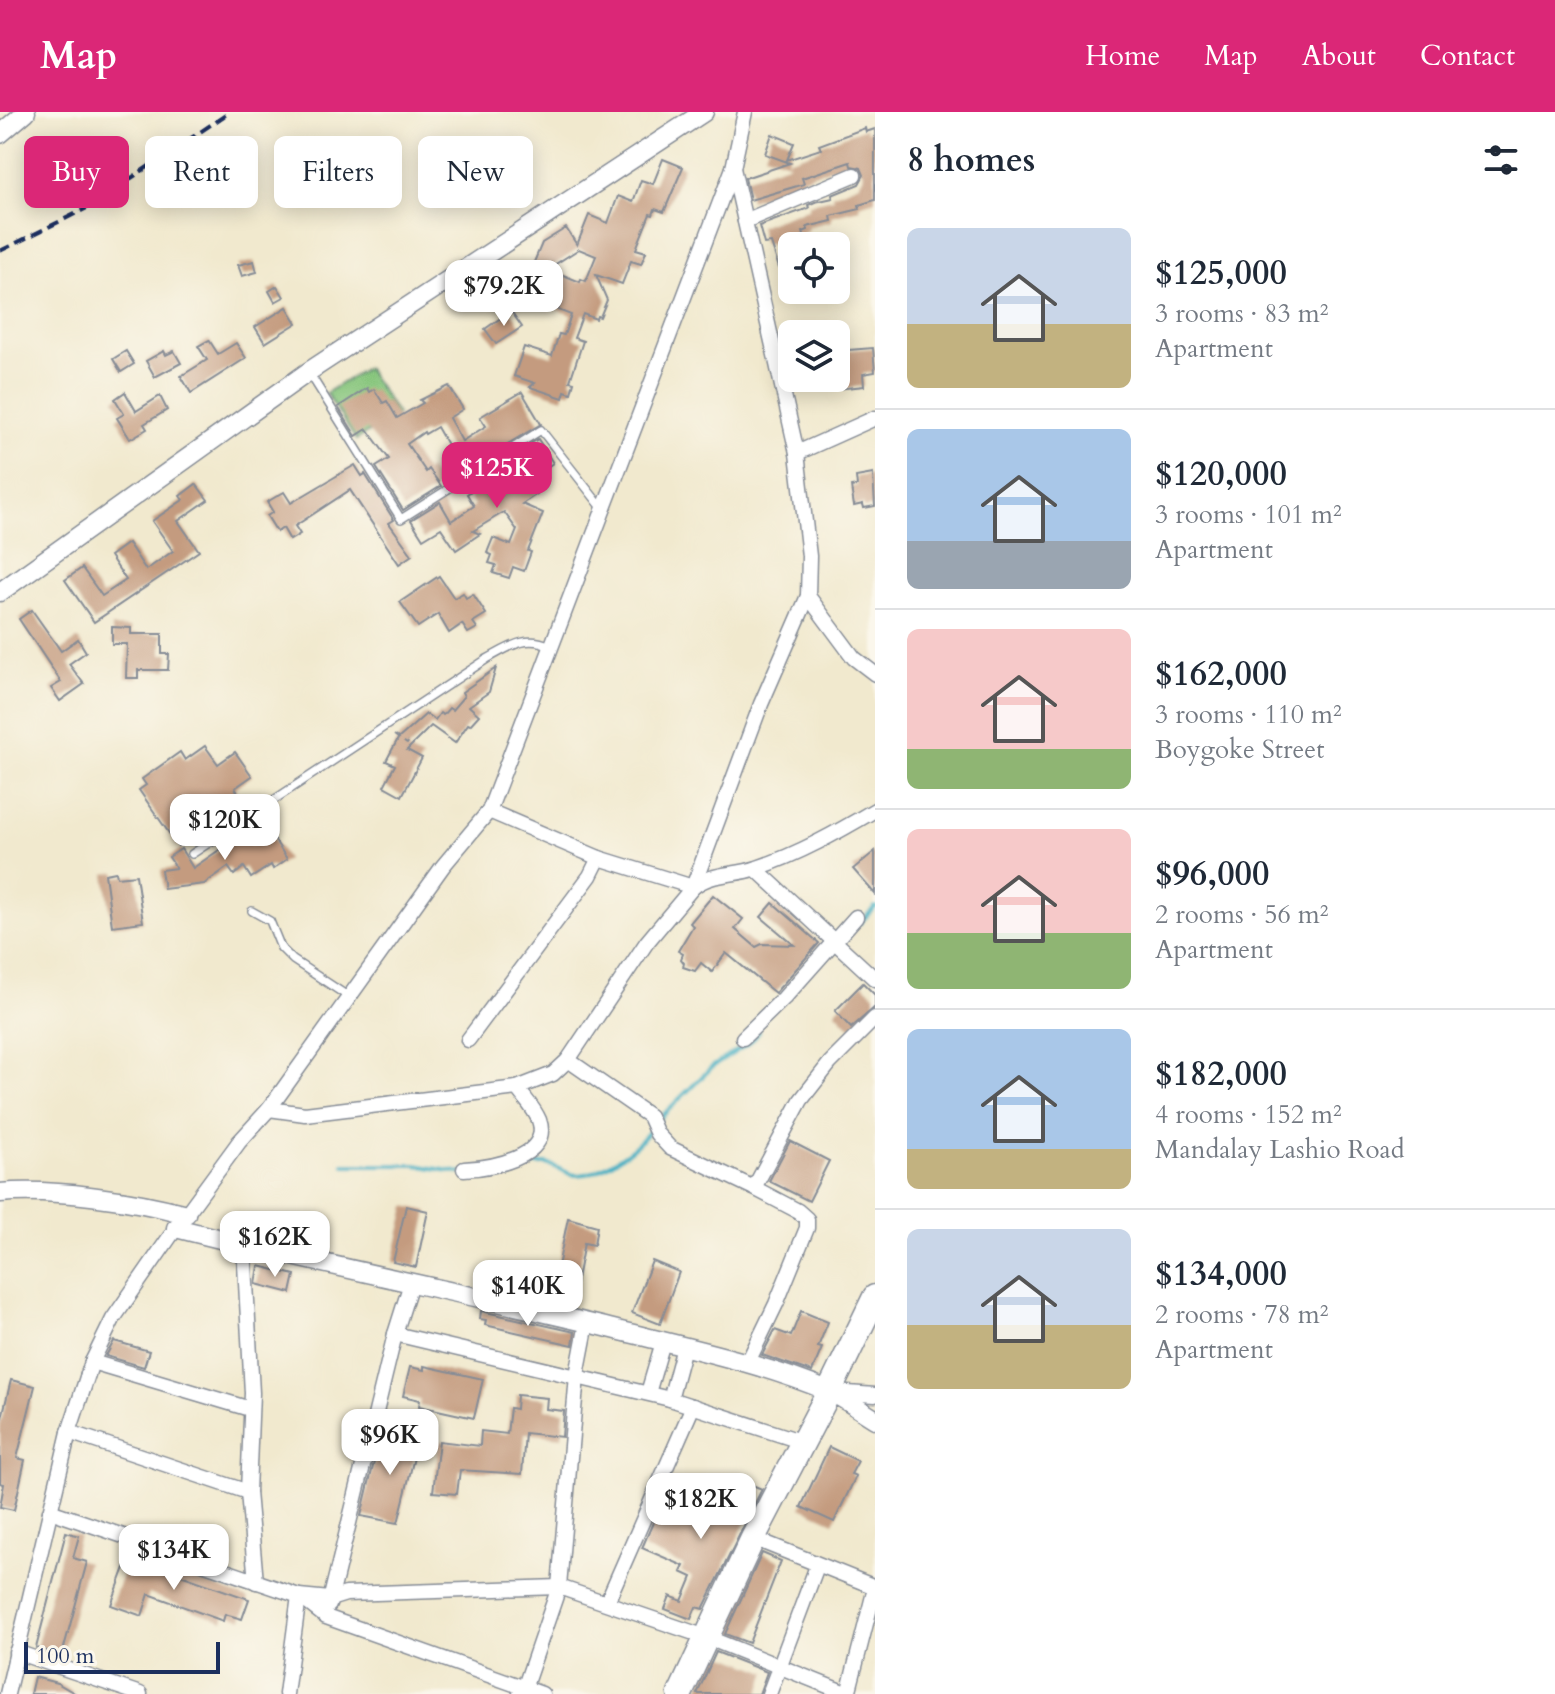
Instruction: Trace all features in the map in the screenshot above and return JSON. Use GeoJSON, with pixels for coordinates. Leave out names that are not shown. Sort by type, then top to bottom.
{"type":"FeatureCollection","features":[{"type":"Feature","properties":{"kind":"highway"},"geometry":{"type":"LineString","coordinates":[[680,1694],[753,1538],[875,1297]]}},
{"type":"Feature","properties":{"kind":"street"},"geometry":{"type":"LineString","coordinates":[[0,134],[26,112]]}},
{"type":"Feature","properties":{"kind":"street"},"geometry":{"type":"LineString","coordinates":[[0,592],[308,372],[704,112]]}},
{"type":"Feature","properties":{"kind":"street"},"geometry":{"type":"LineString","coordinates":[[7,1694],[69,1432],[92,1362],[113,1319],[181,1221],[239,1142],[269,1109],[443,866],[489,811],[733,168],[745,112]]}},
{"type":"Feature","properties":{"kind":"street"},"geometry":{"type":"LineString","coordinates":[[693,887],[761,704],[808,596],[809,556],[797,453],[733,168]]}},
{"type":"Feature","properties":{"kind":"street"},"geometry":{"type":"LineString","coordinates":[[745,221],[854,175]]}},
{"type":"Feature","properties":{"kind":"street"},"geometry":{"type":"LineString","coordinates":[[797,453],[875,418]]}},
{"type":"Feature","properties":{"kind":"street"},"geometry":{"type":"LineString","coordinates":[[808,596],[854,658],[875,674]]}},
{"type":"Feature","properties":{"kind":"street"},"geometry":{"type":"LineString","coordinates":[[269,1109],[305,1114],[517,1088],[553,1074],[568,1060],[647,942],[693,887],[705,878],[756,869],[834,834],[875,810]]}},
{"type":"Feature","properties":{"kind":"street"},"geometry":{"type":"LineString","coordinates":[[489,811],[599,858],[693,887]]}},
{"type":"Feature","properties":{"kind":"street"},"geometry":{"type":"LineString","coordinates":[[468,1040],[590,876],[599,858]]}},
{"type":"Feature","properties":{"kind":"street"},"geometry":{"type":"LineString","coordinates":[[756,869],[875,979]]}},
{"type":"Feature","properties":{"kind":"street"},"geometry":{"type":"LineString","coordinates":[[743,1038],[784,998],[856,917]]}},
{"type":"Feature","properties":{"kind":"street"},"geometry":{"type":"LineString","coordinates":[[754,1188],[801,1100],[830,1063],[875,1018]]}},
{"type":"Feature","properties":{"kind":"street"},"geometry":{"type":"LineString","coordinates":[[568,1060],[649,1116],[657,1134],[670,1148],[754,1188],[807,1219],[807,1228],[776,1304],[747,1364]]}},
{"type":"Feature","properties":{"kind":"street"},"geometry":{"type":"LineString","coordinates":[[464,1169],[511,1162],[530,1151],[539,1139],[539,1120],[517,1088]]}},
{"type":"Feature","properties":{"kind":"street"},"geometry":{"type":"LineString","coordinates":[[0,1193],[19,1191],[118,1200],[244,1246],[587,1323],[747,1364],[829,1392],[875,1419]]}},
{"type":"Feature","properties":{"kind":"street"},"geometry":{"type":"LineString","coordinates":[[244,1246],[252,1393],[248,1492],[256,1582]]}},
{"type":"Feature","properties":{"kind":"street"},"geometry":{"type":"LineString","coordinates":[[326,1617],[395,1334],[411,1283]]}},
{"type":"Feature","properties":{"kind":"street"},"geometry":{"type":"LineString","coordinates":[[522,1690],[559,1587],[577,1375],[587,1323]]}},
{"type":"Feature","properties":{"kind":"street"},"geometry":{"type":"LineString","coordinates":[[395,1334],[648,1393],[803,1442]]}},
{"type":"Feature","properties":{"kind":"street"},"geometry":{"type":"LineString","coordinates":[[648,1393],[663,1342]]}},
{"type":"Feature","properties":{"kind":"street"},"geometry":{"type":"LineString","coordinates":[[670,1399],[684,1347]]}},
{"type":"Feature","properties":{"kind":"street"},"geometry":{"type":"LineString","coordinates":[[92,1362],[250,1409]]}},
{"type":"Feature","properties":{"kind":"street"},"geometry":{"type":"LineString","coordinates":[[829,1392],[875,1395]]}},
{"type":"Feature","properties":{"kind":"street"},"geometry":{"type":"LineString","coordinates":[[607,1602],[693,1406]]}},
{"type":"Feature","properties":{"kind":"street"},"geometry":{"type":"LineString","coordinates":[[69,1432],[248,1492]]}},
{"type":"Feature","properties":{"kind":"street"},"geometry":{"type":"LineString","coordinates":[[50,1511],[299,1596],[330,1599],[346,1594],[559,1587],[706,1637],[848,1694],[875,1588],[872,1583],[817,1566],[753,1538]]}},
{"type":"Feature","properties":{"kind":"street"},"geometry":{"type":"LineString","coordinates":[[769,1694],[817,1566]]}},
{"type":"Feature","properties":{"kind":"street"},"geometry":{"type":"LineString","coordinates":[[299,1596],[326,1617],[522,1690],[542,1694]]}},
{"type":"Feature","properties":{"kind":"street"},"geometry":{"type":"LineString","coordinates":[[286,1694],[299,1596]]}},
{"type":"Feature","properties":{"kind":"street"},"geometry":{"type":"LineString","coordinates":[[16,1652],[140,1694]]}},
{"type":"Feature","properties":{"kind":"lane"},"geometry":{"type":"LineString","coordinates":[[308,372],[401,519],[541,430],[603,509]]}},
{"type":"Feature","properties":{"kind":"lane"},"geometry":{"type":"LineString","coordinates":[[192,854],[512,645],[537,639],[550,646]]}},
{"type":"Feature","properties":{"kind":"lane"},"geometry":{"type":"LineString","coordinates":[[252,911],[270,921],[281,948],[293,960],[349,997]]}},
{"type":"Feature","properties":{"kind":"path"},"geometry":{"type":"LineString","coordinates":[[383,728],[407,744],[409,741]]}},
{"type":"Feature","properties":{"kind":"green space"},"geometry":{"type":"Polygon","coordinates":[[[366,368],[397,414],[356,440],[326,393],[366,368]]]}},
{"type":"Feature","properties":{"kind":"building"},"geometry":{"type":"Polygon","coordinates":[[[865,128],[866,132],[875,129],[875,200],[859,205],[860,209],[831,216],[832,221],[807,227],[808,230],[803,232],[778,232],[778,265],[771,243],[764,244],[759,226],[809,208],[808,205],[815,202],[833,198],[832,195],[859,184],[864,175],[861,168],[851,166],[850,162],[802,178],[804,184],[750,200],[745,178],[790,163],[765,154],[772,134],[794,143],[787,160],[821,149],[819,145],[865,128]]]}},
{"type":"Feature","properties":{"kind":"building"},"geometry":{"type":"Polygon","coordinates":[[[663,159],[683,167],[664,212],[655,209],[653,215],[650,214],[636,249],[646,252],[641,264],[631,261],[622,284],[596,275],[607,300],[600,317],[596,319],[583,314],[574,338],[583,341],[570,381],[574,382],[571,393],[565,391],[563,398],[530,387],[535,383],[514,376],[524,347],[552,356],[559,334],[564,335],[571,315],[558,310],[561,302],[557,300],[562,290],[556,288],[561,274],[580,282],[581,279],[586,281],[596,256],[579,249],[543,272],[532,267],[542,243],[566,228],[577,245],[589,215],[608,223],[618,196],[633,202],[641,180],[653,184],[663,159]]]}},
{"type":"Feature","properties":{"kind":"building"},"geometry":{"type":"Polygon","coordinates":[[[254,261],[257,272],[242,276],[238,265],[254,261]]]}},
{"type":"Feature","properties":{"kind":"building"},"geometry":{"type":"Polygon","coordinates":[[[277,286],[284,297],[275,302],[269,291],[277,286]]]}},
{"type":"Feature","properties":{"kind":"building"},"geometry":{"type":"Polygon","coordinates":[[[287,307],[297,323],[265,343],[255,327],[287,307]]]}},
{"type":"Feature","properties":{"kind":"building"},"geometry":{"type":"Polygon","coordinates":[[[511,311],[522,327],[496,344],[485,329],[511,311]]]}},
{"type":"Feature","properties":{"kind":"building"},"geometry":{"type":"Polygon","coordinates":[[[209,340],[218,354],[236,343],[246,358],[191,393],[181,376],[207,360],[198,346],[209,340]]]}},
{"type":"Feature","properties":{"kind":"building"},"geometry":{"type":"Polygon","coordinates":[[[873,348],[875,372],[863,374],[864,386],[850,388],[850,350],[873,348]]]}},
{"type":"Feature","properties":{"kind":"building"},"geometry":{"type":"Polygon","coordinates":[[[126,351],[134,364],[121,372],[113,359],[126,351]]]}},
{"type":"Feature","properties":{"kind":"building"},"geometry":{"type":"Polygon","coordinates":[[[164,351],[166,355],[174,351],[181,363],[155,377],[146,361],[164,351]]]}},
{"type":"Feature","properties":{"kind":"building"},"geometry":{"type":"Polygon","coordinates":[[[449,386],[463,409],[449,418],[462,441],[486,426],[480,417],[522,392],[541,424],[459,473],[446,453],[450,450],[437,427],[424,432],[407,444],[426,472],[429,469],[441,486],[403,510],[376,467],[389,459],[367,429],[356,436],[338,407],[367,388],[369,392],[374,389],[383,403],[387,401],[397,418],[423,403],[420,400],[449,386]]]}},
{"type":"Feature","properties":{"kind":"building"},"geometry":{"type":"Polygon","coordinates":[[[125,392],[136,411],[160,396],[167,410],[144,424],[147,429],[130,439],[117,418],[124,414],[115,399],[125,392]]]}},
{"type":"Feature","properties":{"kind":"building"},"geometry":{"type":"Polygon","coordinates":[[[538,439],[553,463],[528,480],[537,494],[522,504],[543,513],[528,551],[531,552],[524,571],[513,567],[509,578],[493,573],[496,565],[489,563],[492,555],[487,553],[493,538],[511,545],[517,530],[504,512],[473,531],[480,534],[456,550],[441,528],[423,539],[411,520],[440,502],[451,521],[474,506],[467,494],[482,483],[479,477],[538,439]]]}},
{"type":"Feature","properties":{"kind":"building"},"geometry":{"type":"Polygon","coordinates":[[[355,465],[362,476],[365,474],[394,520],[389,523],[412,555],[399,564],[350,490],[295,526],[300,534],[290,540],[283,528],[277,532],[267,516],[273,512],[267,502],[284,492],[291,503],[355,465]]]}},
{"type":"Feature","properties":{"kind":"building"},"geometry":{"type":"Polygon","coordinates":[[[873,474],[875,506],[854,506],[851,487],[857,486],[856,477],[873,474]]]}},
{"type":"Feature","properties":{"kind":"building"},"geometry":{"type":"Polygon","coordinates":[[[196,484],[208,500],[178,521],[199,551],[94,622],[65,580],[82,568],[102,596],[126,580],[110,556],[128,543],[146,570],[173,551],[152,521],[183,500],[180,496],[196,484]]]}},
{"type":"Feature","properties":{"kind":"building"},"geometry":{"type":"Polygon","coordinates":[[[439,576],[454,598],[463,593],[466,598],[473,594],[486,614],[473,622],[477,628],[468,633],[462,624],[449,633],[438,614],[418,627],[400,602],[439,576]]]}},
{"type":"Feature","properties":{"kind":"building"},"geometry":{"type":"Polygon","coordinates":[[[32,610],[61,651],[78,639],[86,652],[69,664],[84,684],[60,701],[51,688],[61,682],[19,619],[32,610]]]}},
{"type":"Feature","properties":{"kind":"building"},"geometry":{"type":"Polygon","coordinates":[[[112,627],[131,628],[131,634],[162,634],[162,654],[169,654],[168,670],[138,670],[138,678],[126,678],[127,644],[112,644],[112,627]]]}},
{"type":"Feature","properties":{"kind":"building"},"geometry":{"type":"Polygon","coordinates":[[[496,668],[489,692],[469,706],[479,715],[468,724],[455,743],[431,726],[407,750],[422,758],[402,796],[384,786],[395,765],[386,761],[398,739],[426,714],[435,720],[440,713],[443,715],[449,708],[452,710],[464,696],[462,692],[496,668]]]}},
{"type":"Feature","properties":{"kind":"building"},"geometry":{"type":"Polygon","coordinates":[[[205,746],[218,764],[235,752],[252,776],[235,788],[246,804],[178,846],[139,790],[146,785],[142,779],[180,752],[185,760],[205,746]]]}},
{"type":"Feature","properties":{"kind":"building"},"geometry":{"type":"Polygon","coordinates":[[[244,833],[252,845],[270,833],[287,859],[251,878],[244,867],[234,875],[228,867],[204,884],[164,889],[161,870],[176,868],[169,857],[181,849],[193,868],[244,833]]]}},
{"type":"Feature","properties":{"kind":"building"},"geometry":{"type":"Polygon","coordinates":[[[875,851],[875,894],[853,869],[875,851]]]}},
{"type":"Feature","properties":{"kind":"building"},"geometry":{"type":"Polygon","coordinates":[[[116,872],[117,877],[136,875],[143,922],[112,926],[105,874],[116,872]]]}},
{"type":"Feature","properties":{"kind":"building"},"geometry":{"type":"Polygon","coordinates":[[[713,895],[743,919],[735,929],[756,947],[762,944],[794,945],[761,917],[773,903],[819,943],[775,993],[726,953],[712,972],[701,963],[695,971],[683,967],[683,954],[678,951],[693,926],[690,923],[713,895]]]}},
{"type":"Feature","properties":{"kind":"building"},"geometry":{"type":"Polygon","coordinates":[[[863,983],[875,995],[875,1007],[851,1028],[835,1011],[863,983]]]}},
{"type":"Feature","properties":{"kind":"building"},"geometry":{"type":"Polygon","coordinates":[[[790,1141],[829,1161],[809,1201],[769,1181],[790,1141]]]}},
{"type":"Feature","properties":{"kind":"building"},"geometry":{"type":"Polygon","coordinates":[[[406,1206],[428,1211],[416,1267],[393,1262],[406,1206]]]}},
{"type":"Feature","properties":{"kind":"building"},"geometry":{"type":"Polygon","coordinates":[[[568,1218],[597,1226],[594,1245],[584,1243],[574,1295],[553,1291],[568,1218]]]}},
{"type":"Feature","properties":{"kind":"building"},"geometry":{"type":"Polygon","coordinates":[[[652,1261],[679,1272],[660,1324],[632,1313],[652,1261]]]}},
{"type":"Feature","properties":{"kind":"building"},"geometry":{"type":"Polygon","coordinates":[[[259,1266],[295,1275],[291,1293],[256,1284],[259,1266]]]}},
{"type":"Feature","properties":{"kind":"building"},"geometry":{"type":"Polygon","coordinates":[[[481,1311],[575,1332],[573,1345],[485,1325],[486,1320],[480,1319],[481,1311]]]}},
{"type":"Feature","properties":{"kind":"building"},"geometry":{"type":"Polygon","coordinates":[[[801,1311],[828,1322],[812,1372],[762,1355],[775,1330],[791,1336],[801,1311]]]}},
{"type":"Feature","properties":{"kind":"building"},"geometry":{"type":"Polygon","coordinates":[[[114,1341],[149,1351],[144,1367],[106,1356],[114,1341]]]}},
{"type":"Feature","properties":{"kind":"building"},"geometry":{"type":"Polygon","coordinates":[[[424,1366],[483,1379],[474,1418],[419,1406],[420,1400],[403,1396],[410,1367],[424,1370],[424,1366]]]}},
{"type":"Feature","properties":{"kind":"building"},"geometry":{"type":"Polygon","coordinates":[[[11,1380],[35,1386],[17,1458],[25,1460],[14,1510],[0,1507],[4,1484],[0,1483],[0,1426],[11,1380]]]}},
{"type":"Feature","properties":{"kind":"building"},"geometry":{"type":"Polygon","coordinates":[[[517,1395],[547,1398],[546,1409],[564,1411],[562,1437],[525,1433],[522,1474],[460,1470],[457,1494],[433,1492],[439,1441],[480,1446],[481,1431],[507,1434],[510,1408],[516,1409],[517,1395]]]}},
{"type":"Feature","properties":{"kind":"building"},"geometry":{"type":"Polygon","coordinates":[[[382,1429],[418,1441],[398,1523],[361,1516],[382,1429]]]}},
{"type":"Feature","properties":{"kind":"building"},"geometry":{"type":"Polygon","coordinates":[[[829,1447],[858,1461],[851,1474],[856,1476],[834,1522],[801,1507],[829,1447]]]}},
{"type":"Feature","properties":{"kind":"building"},"geometry":{"type":"Polygon","coordinates":[[[733,1477],[762,1489],[703,1609],[696,1607],[691,1619],[665,1609],[670,1596],[682,1601],[692,1577],[681,1572],[684,1566],[642,1548],[664,1497],[711,1517],[721,1492],[726,1494],[733,1477]]]}},
{"type":"Feature","properties":{"kind":"building"},"geometry":{"type":"Polygon","coordinates":[[[66,1532],[79,1536],[73,1558],[87,1562],[62,1655],[36,1648],[66,1532]]]}},
{"type":"Feature","properties":{"kind":"building"},"geometry":{"type":"Polygon","coordinates":[[[762,1553],[781,1561],[749,1643],[725,1634],[762,1553]]]}},
{"type":"Feature","properties":{"kind":"building"},"geometry":{"type":"Polygon","coordinates":[[[129,1557],[249,1599],[242,1619],[225,1614],[223,1621],[149,1594],[142,1616],[111,1605],[129,1557]]]}},
{"type":"Feature","properties":{"kind":"building"},"geometry":{"type":"Polygon","coordinates":[[[716,1652],[767,1672],[759,1694],[697,1694],[716,1652]]]}},
{"type":"Feature","properties":{"kind":"building"},"geometry":{"type":"Polygon","coordinates":[[[34,1677],[57,1683],[76,1694],[30,1694],[34,1677]]]}},
{"type":"Feature","properties":{"kind":"waterway"},"geometry":{"type":"LineString","coordinates":[[860,923],[875,907]]}},
{"type":"Feature","properties":{"kind":"waterway"},"geometry":{"type":"LineString","coordinates":[[655,1123],[712,1067],[746,1045],[759,1032]]}},
{"type":"Feature","properties":{"kind":"waterway"},"geometry":{"type":"LineString","coordinates":[[470,1174],[490,1175],[543,1164],[577,1175],[586,1174],[617,1159],[637,1145],[650,1130]]}},
{"type":"Feature","properties":{"kind":"waterway"},"geometry":{"type":"LineString","coordinates":[[344,1165],[416,1165],[461,1173]]}},
{"type":"Feature","properties":{"kind":"railway"},"geometry":{"type":"LineString","coordinates":[[0,251],[85,209],[230,112]]}}]}
